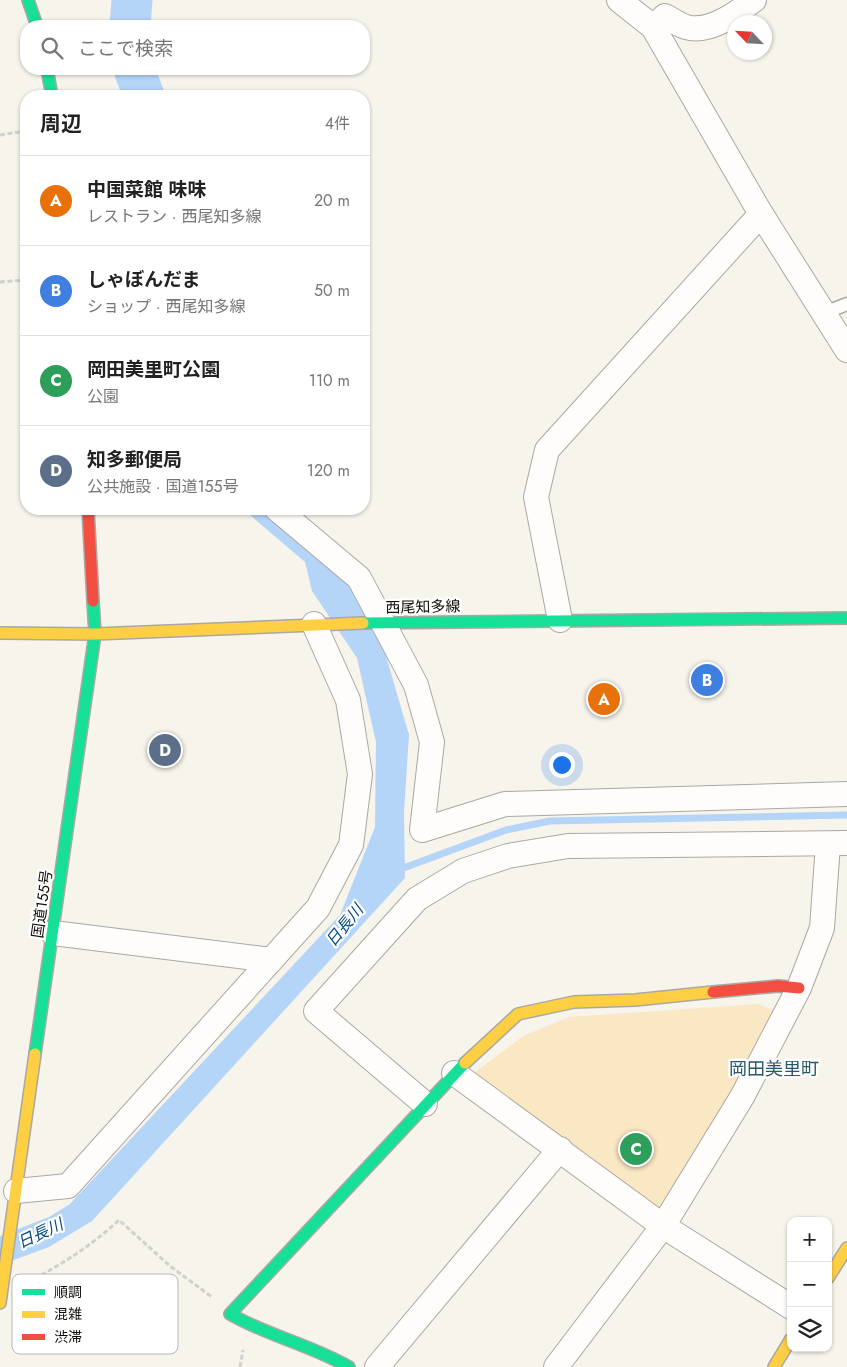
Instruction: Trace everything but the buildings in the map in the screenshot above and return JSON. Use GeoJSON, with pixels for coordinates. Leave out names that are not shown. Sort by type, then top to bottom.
{"type":"FeatureCollection","features":[{"type":"Feature","properties":{"kind":"main road"},"geometry":{"type":"LineString","coordinates":[[28,0],[35,20]]}},
{"type":"Feature","properties":{"kind":"main road"},"geometry":{"type":"LineString","coordinates":[[48,75],[51,90]]}},
{"type":"Feature","properties":{"kind":"main road","name":"国道155号"},"geometry":{"type":"LineString","coordinates":[[0,1303],[95,634],[88,515]]}},
{"type":"Feature","properties":{"kind":"main road","name":"西尾知多線"},"geometry":{"type":"LineString","coordinates":[[0,633],[95,634],[383,622],[847,618]]}},
{"type":"Feature","properties":{"kind":"main road"},"geometry":{"type":"LineString","coordinates":[[349,1367],[327,1354],[251,1326],[230,1314],[454,1073],[518,1014],[574,1002],[636,1000],[778,986],[799,988]]}},
{"type":"Feature","properties":{"kind":"main road"},"geometry":{"type":"LineString","coordinates":[[832,1272],[847,1248]]}},
{"type":"Feature","properties":{"kind":"main road"},"geometry":{"type":"LineString","coordinates":[[774,1367],[787,1346]]}},
{"type":"Feature","properties":{"kind":"street"},"geometry":{"type":"LineString","coordinates":[[619,0],[653,27],[761,214],[847,350]]}},
{"type":"Feature","properties":{"kind":"street"},"geometry":{"type":"LineString","coordinates":[[653,27],[665,16],[687,28],[703,27],[731,18],[754,0]]}},
{"type":"Feature","properties":{"kind":"street"},"geometry":{"type":"LineString","coordinates":[[560,620],[536,497],[547,450],[761,214]]}},
{"type":"Feature","properties":{"kind":"street"},"geometry":{"type":"LineString","coordinates":[[284,515],[359,578],[416,685],[432,742],[422,830],[505,804],[847,794]]}},
{"type":"Feature","properties":{"kind":"street"},"geometry":{"type":"LineString","coordinates":[[16,1192],[68,1186],[318,908],[351,845],[360,774],[348,700],[315,624]]}},
{"type":"Feature","properties":{"kind":"street"},"geometry":{"type":"LineString","coordinates":[[425,1104],[316,1011],[417,899],[463,871],[508,856],[568,846],[837,843],[822,928],[799,988],[742,1097],[663,1226],[556,1367]]}},
{"type":"Feature","properties":{"kind":"street"},"geometry":{"type":"LineString","coordinates":[[53,933],[271,960]]}},
{"type":"Feature","properties":{"kind":"street"},"geometry":{"type":"LineString","coordinates":[[454,1073],[663,1226],[787,1304]]}},
{"type":"Feature","properties":{"kind":"street"},"geometry":{"type":"LineString","coordinates":[[377,1367],[560,1149]]}},
{"type":"Feature","properties":{"kind":"lane"},"geometry":{"type":"LineString","coordinates":[[824,313],[847,304]]}},
{"type":"Feature","properties":{"kind":"path"},"geometry":{"type":"LineString","coordinates":[[0,135],[20,131]]}},
{"type":"Feature","properties":{"kind":"path"},"geometry":{"type":"LineString","coordinates":[[0,282],[20,280]]}},
{"type":"Feature","properties":{"kind":"path"},"geometry":{"type":"LineString","coordinates":[[42,1274],[64,1263],[100,1237],[119,1220],[170,1266],[206,1290],[230,1314]]}},
{"type":"Feature","properties":{"kind":"path"},"geometry":{"type":"LineString","coordinates":[[4,1278],[12,1281]]}},
{"type":"Feature","properties":{"kind":"shaded area"},"geometry":{"type":"Polygon","coordinates":[[[759,1004],[772,1010],[772,1029],[659,1212],[470,1076],[523,1036],[569,1017],[759,1004]]]}},
{"type":"Feature","properties":{"kind":"water"},"geometry":{"type":"Polygon","coordinates":[[[250,515],[271,515],[353,586],[384,649],[409,735],[404,812],[405,878],[92,1221],[49,1247],[0,1265],[0,1236],[49,1217],[70,1204],[340,915],[375,827],[376,742],[357,658],[312,591],[305,562],[250,515]]]}},
{"type":"Feature","properties":{"kind":"waterway","name":"日長川"},"geometry":{"type":"LineString","coordinates":[[130,20],[132,0]]}},
{"type":"Feature","properties":{"kind":"waterway","name":"日長川"},"geometry":{"type":"LineString","coordinates":[[136,75],[142,90]]}},
{"type":"Feature","properties":{"kind":"waterway"},"geometry":{"type":"LineString","coordinates":[[398,870],[506,830],[550,821],[847,815]]}},
{"type":"Feature","properties":{"kind":"traffic: fast"},"geometry":{"type":"LineString","coordinates":[[28,0],[35,20]]}},
{"type":"Feature","properties":{"kind":"traffic: fast"},"geometry":{"type":"LineString","coordinates":[[48,75],[51,90]]}},
{"type":"Feature","properties":{"kind":"traffic: fast"},"geometry":{"type":"LineString","coordinates":[[35,1054],[95,634],[93,601]]}},
{"type":"Feature","properties":{"kind":"traffic: fast"},"geometry":{"type":"LineString","coordinates":[[363,623],[847,618]]}},
{"type":"Feature","properties":{"kind":"traffic: fast"},"geometry":{"type":"LineString","coordinates":[[349,1367],[335,1359],[244,1322],[230,1314],[465,1063]]}},
{"type":"Feature","properties":{"kind":"traffic: slow"},"geometry":{"type":"LineString","coordinates":[[0,633],[95,634],[363,623]]}},
{"type":"Feature","properties":{"kind":"traffic: slow"},"geometry":{"type":"LineString","coordinates":[[465,1063],[518,1014],[574,1002],[635,1000],[713,992]]}},
{"type":"Feature","properties":{"kind":"traffic: slow"},"geometry":{"type":"LineString","coordinates":[[0,1303],[35,1054]]}},
{"type":"Feature","properties":{"kind":"traffic: slow"},"geometry":{"type":"LineString","coordinates":[[832,1272],[847,1248]]}},
{"type":"Feature","properties":{"kind":"traffic: slow"},"geometry":{"type":"LineString","coordinates":[[774,1367],[787,1346]]}},
{"type":"Feature","properties":{"kind":"traffic: jam"},"geometry":{"type":"LineString","coordinates":[[88,515],[93,601]]}},
{"type":"Feature","properties":{"kind":"traffic: jam"},"geometry":{"type":"LineString","coordinates":[[713,992],[778,986],[799,988]]}},
{"type":"Feature","properties":{"kind":"place","name":"しゃぼんだま"},"geometry":{"type":"Point","coordinates":[707,680]}},
{"type":"Feature","properties":{"kind":"place","name":"中国菜館 味味"},"geometry":{"type":"Point","coordinates":[604,699]}},
{"type":"Feature","properties":{"kind":"place","name":"知多郵便局"},"geometry":{"type":"Point","coordinates":[165,750]}},
{"type":"Feature","properties":{"kind":"place","name":"岡田美里町公園"},"geometry":{"type":"Point","coordinates":[636,1149]}},
{"type":"Feature","properties":{"kind":"district","name":"岡田美里町"},"geometry":{"type":"Point","coordinates":[774,1069]}}]}
